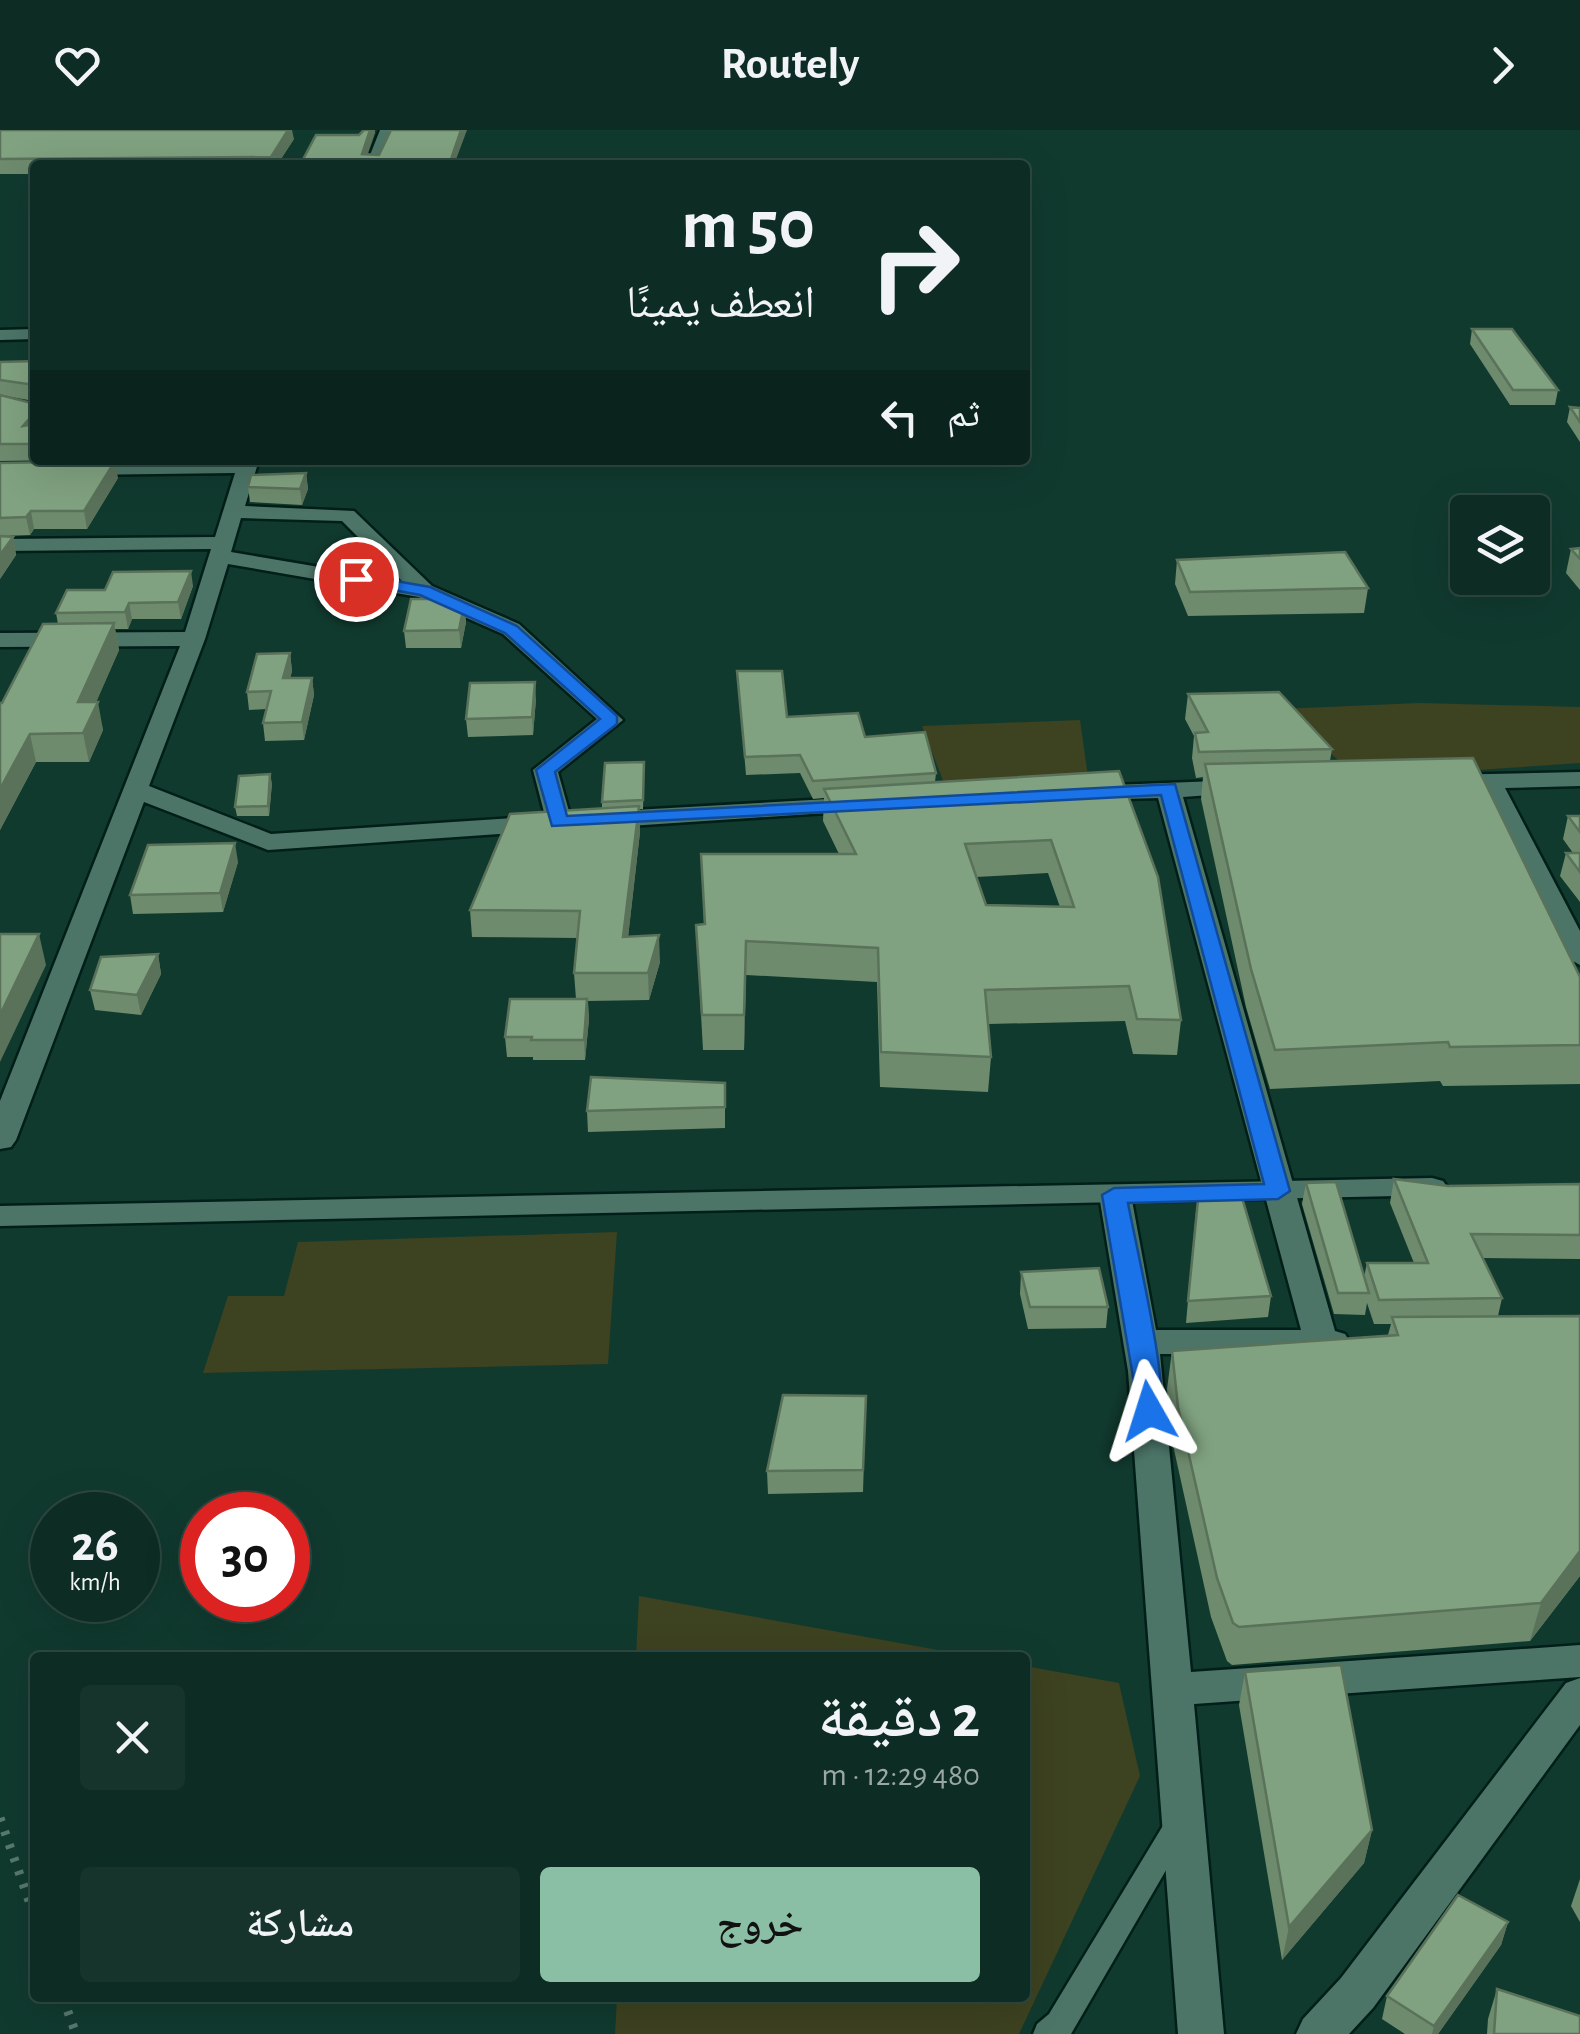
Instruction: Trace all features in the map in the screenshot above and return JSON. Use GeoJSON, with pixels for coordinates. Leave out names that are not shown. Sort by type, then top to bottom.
{"type":"FeatureCollection","features":[{"type":"Feature","properties":{"kind":"street"},"geometry":{"type":"LineString","coordinates":[[374,160],[387,130]]}},
{"type":"Feature","properties":{"kind":"street"},"geometry":{"type":"LineString","coordinates":[[0,334],[30,334]]}},
{"type":"Feature","properties":{"kind":"street"},"geometry":{"type":"LineString","coordinates":[[0,470],[176,465]]}},
{"type":"Feature","properties":{"kind":"street"},"geometry":{"type":"LineString","coordinates":[[0,1140],[72,952],[121,852],[136,790],[194,639],[246,465]]}},
{"type":"Feature","properties":{"kind":"street"},"geometry":{"type":"LineString","coordinates":[[231,512],[347,515],[424,591]]}},
{"type":"Feature","properties":{"kind":"street"},"geometry":{"type":"LineString","coordinates":[[0,545],[219,549],[424,591],[511,629],[611,720],[545,770],[559,822]]}},
{"type":"Feature","properties":{"kind":"street"},"geometry":{"type":"LineString","coordinates":[[0,640],[194,639]]}},
{"type":"Feature","properties":{"kind":"street"},"geometry":{"type":"LineString","coordinates":[[1414,783],[1580,779]]}},
{"type":"Feature","properties":{"kind":"street"},"geometry":{"type":"LineString","coordinates":[[1489,781],[1580,957]]}},
{"type":"Feature","properties":{"kind":"street"},"geometry":{"type":"LineString","coordinates":[[1070,794],[1263,786]]}},
{"type":"Feature","properties":{"kind":"street"},"geometry":{"type":"LineString","coordinates":[[1168,788],[1321,1342]]}},
{"type":"Feature","properties":{"kind":"street"},"geometry":{"type":"LineString","coordinates":[[136,790],[268,842]]}},
{"type":"Feature","properties":{"kind":"street"},"geometry":{"type":"LineString","coordinates":[[210,846],[893,804]]}},
{"type":"Feature","properties":{"kind":"street"},"geometry":{"type":"LineString","coordinates":[[36,953],[72,952]]}},
{"type":"Feature","properties":{"kind":"street"},"geometry":{"type":"LineString","coordinates":[[0,1216],[1467,1187]]}},
{"type":"Feature","properties":{"kind":"street"},"geometry":{"type":"LineString","coordinates":[[1114,1195],[1141,1342],[1201,2034]]}},
{"type":"Feature","properties":{"kind":"street"},"geometry":{"type":"LineString","coordinates":[[1141,1342],[1361,1342]]}},
{"type":"Feature","properties":{"kind":"street"},"geometry":{"type":"LineString","coordinates":[[1173,1689],[1580,1661]]}},
{"type":"Feature","properties":{"kind":"street"},"geometry":{"type":"LineString","coordinates":[[1319,2034],[1358,1993],[1580,1694]]}},
{"type":"Feature","properties":{"kind":"lane"},"geometry":{"type":"LineString","coordinates":[[1048,2034],[1060,2024],[1183,1816]]}},
{"type":"Feature","properties":{"kind":"path"},"geometry":{"type":"LineString","coordinates":[[0,1818],[30,1904]]}},
{"type":"Feature","properties":{"kind":"path"},"geometry":{"type":"LineString","coordinates":[[64,2002],[76,2034]]}},
{"type":"Feature","properties":{"kind":"green space"},"geometry":{"type":"Polygon","coordinates":[[[1419,703],[1580,707],[1580,763],[1358,778],[1281,709],[1419,703]]]}},
{"type":"Feature","properties":{"kind":"green space"},"geometry":{"type":"Polygon","coordinates":[[[1080,720],[1089,784],[947,791],[922,726],[1080,720]]]}},
{"type":"Feature","properties":{"kind":"green space"},"geometry":{"type":"Polygon","coordinates":[[[617,1232],[608,1364],[203,1373],[228,1296],[284,1296],[298,1242],[617,1232]]]}},
{"type":"Feature","properties":{"kind":"green space"},"geometry":{"type":"Polygon","coordinates":[[[639,1596],[949,1652],[636,1652],[639,1596]]]}},
{"type":"Feature","properties":{"kind":"green space"},"geometry":{"type":"Polygon","coordinates":[[[1030,1667],[1119,1683],[1140,1776],[1019,2034],[615,2034],[617,2002],[1030,2002],[1030,1667]]]}},
{"type":"Feature","properties":{"kind":"building"},"geometry":{"type":"Polygon","coordinates":[[[0,130],[288,130],[271,157],[0,159],[0,130]]]}},
{"type":"Feature","properties":{"kind":"building"},"geometry":{"type":"Polygon","coordinates":[[[370,130],[362,154],[379,155],[391,130],[461,130],[451,160],[303,160],[316,135],[359,135],[370,130]]]}},
{"type":"Feature","properties":{"kind":"building"},"geometry":{"type":"Polygon","coordinates":[[[1472,329],[1512,329],[1558,390],[1513,390],[1472,329]]]}},
{"type":"Feature","properties":{"kind":"building"},"geometry":{"type":"Polygon","coordinates":[[[30,361],[30,384],[0,380],[0,362],[30,361]]]}},
{"type":"Feature","properties":{"kind":"building"},"geometry":{"type":"Polygon","coordinates":[[[0,395],[30,403],[30,418],[23,426],[30,425],[30,444],[0,444],[0,395]]]}},
{"type":"Feature","properties":{"kind":"building"},"geometry":{"type":"Polygon","coordinates":[[[1570,407],[1580,408],[1580,422],[1570,407]]]}},
{"type":"Feature","properties":{"kind":"building"},"geometry":{"type":"Polygon","coordinates":[[[0,463],[113,465],[84,511],[31,511],[26,517],[0,518],[0,463]]]}},
{"type":"Feature","properties":{"kind":"building"},"geometry":{"type":"Polygon","coordinates":[[[306,473],[300,489],[248,487],[251,475],[306,473]]]}},
{"type":"Feature","properties":{"kind":"building"},"geometry":{"type":"Polygon","coordinates":[[[0,536],[13,537],[0,555],[0,536]]]}},
{"type":"Feature","properties":{"kind":"building"},"geometry":{"type":"Polygon","coordinates":[[[1345,552],[1368,588],[1190,592],[1177,560],[1345,552]]]}},
{"type":"Feature","properties":{"kind":"building"},"geometry":{"type":"Polygon","coordinates":[[[191,571],[178,602],[129,603],[125,612],[56,613],[67,590],[105,590],[113,572],[191,571]]]}},
{"type":"Feature","properties":{"kind":"building"},"geometry":{"type":"Polygon","coordinates":[[[411,599],[450,599],[464,605],[459,630],[404,631],[411,599]]]}},
{"type":"Feature","properties":{"kind":"building"},"geometry":{"type":"Polygon","coordinates":[[[114,623],[78,702],[98,702],[83,733],[30,734],[0,789],[0,703],[43,624],[114,623]]]}},
{"type":"Feature","properties":{"kind":"building"},"geometry":{"type":"Polygon","coordinates":[[[290,653],[283,678],[312,678],[302,722],[263,723],[271,691],[247,692],[257,654],[290,653]]]}},
{"type":"Feature","properties":{"kind":"building"},"geometry":{"type":"Polygon","coordinates":[[[737,671],[782,671],[787,717],[858,713],[865,737],[925,732],[936,773],[813,781],[800,755],[745,757],[737,671]]]}},
{"type":"Feature","properties":{"kind":"building"},"geometry":{"type":"Polygon","coordinates":[[[535,682],[532,717],[466,719],[470,683],[535,682]]]}},
{"type":"Feature","properties":{"kind":"building"},"geometry":{"type":"Polygon","coordinates":[[[1279,692],[1332,749],[1199,752],[1195,733],[1208,732],[1188,694],[1279,692]]]}},
{"type":"Feature","properties":{"kind":"building"},"geometry":{"type":"Polygon","coordinates":[[[1473,758],[1580,977],[1580,1045],[1450,1047],[1448,1042],[1275,1050],[1251,969],[1205,764],[1473,758]]]}},
{"type":"Feature","properties":{"kind":"building"},"geometry":{"type":"Polygon","coordinates":[[[644,762],[643,800],[602,802],[605,763],[644,762]]]}},
{"type":"Feature","properties":{"kind":"building"},"geometry":{"type":"Polygon","coordinates":[[[1119,771],[1158,877],[1181,1020],[1137,1019],[1129,986],[985,990],[991,1057],[881,1052],[878,948],[746,941],[744,1015],[702,1015],[696,925],[705,924],[701,854],[856,854],[824,789],[1119,771]],[[1051,840],[965,844],[986,905],[1074,907],[1051,840]]]}},
{"type":"Feature","properties":{"kind":"building"},"geometry":{"type":"Polygon","coordinates":[[[270,774],[268,806],[235,807],[239,776],[270,774]]]}},
{"type":"Feature","properties":{"kind":"building"},"geometry":{"type":"Polygon","coordinates":[[[639,806],[623,937],[659,935],[648,973],[574,973],[580,911],[470,910],[510,814],[639,806]]]}},
{"type":"Feature","properties":{"kind":"building"},"geometry":{"type":"Polygon","coordinates":[[[1568,816],[1580,816],[1580,832],[1568,816]]]}},
{"type":"Feature","properties":{"kind":"building"},"geometry":{"type":"Polygon","coordinates":[[[235,843],[220,893],[130,895],[148,845],[235,843]]]}},
{"type":"Feature","properties":{"kind":"building"},"geometry":{"type":"Polygon","coordinates":[[[1566,853],[1580,853],[1580,872],[1566,853]]]}},
{"type":"Feature","properties":{"kind":"building"},"geometry":{"type":"Polygon","coordinates":[[[0,934],[39,934],[0,1015],[0,934]]]}},
{"type":"Feature","properties":{"kind":"building"},"geometry":{"type":"Polygon","coordinates":[[[158,954],[137,995],[90,990],[101,957],[158,954]]]}},
{"type":"Feature","properties":{"kind":"building"},"geometry":{"type":"Polygon","coordinates":[[[510,999],[587,999],[584,1040],[505,1037],[510,999]]]}},
{"type":"Feature","properties":{"kind":"building"},"geometry":{"type":"Polygon","coordinates":[[[591,1077],[725,1083],[725,1107],[587,1111],[591,1077]]]}},
{"type":"Feature","properties":{"kind":"building"},"geometry":{"type":"Polygon","coordinates":[[[1394,1179],[1448,1186],[1580,1184],[1580,1235],[1471,1234],[1502,1298],[1379,1300],[1367,1263],[1428,1263],[1394,1179]]]}},
{"type":"Feature","properties":{"kind":"building"},"geometry":{"type":"Polygon","coordinates":[[[1336,1182],[1369,1293],[1338,1293],[1306,1183],[1336,1182]]]}},
{"type":"Feature","properties":{"kind":"building"},"geometry":{"type":"Polygon","coordinates":[[[1199,1190],[1240,1191],[1271,1296],[1188,1301],[1199,1190]]]}},
{"type":"Feature","properties":{"kind":"building"},"geometry":{"type":"Polygon","coordinates":[[[1099,1268],[1108,1307],[1030,1307],[1021,1272],[1099,1268]]]}},
{"type":"Feature","properties":{"kind":"building"},"geometry":{"type":"Polygon","coordinates":[[[1580,1316],[1580,1551],[1541,1603],[1239,1627],[1233,1623],[1217,1578],[1178,1407],[1172,1351],[1398,1335],[1392,1317],[1580,1316]]]}},
{"type":"Feature","properties":{"kind":"building"},"geometry":{"type":"Polygon","coordinates":[[[783,1395],[866,1396],[863,1470],[767,1471],[783,1395]]]}},
{"type":"Feature","properties":{"kind":"building"},"geometry":{"type":"Polygon","coordinates":[[[1341,1665],[1372,1830],[1289,1927],[1245,1672],[1341,1665]]]}},
{"type":"Feature","properties":{"kind":"building"},"geometry":{"type":"Polygon","coordinates":[[[1458,1895],[1508,1922],[1434,2026],[1387,1996],[1458,1895]]]}},
{"type":"Feature","properties":{"kind":"building"},"geometry":{"type":"Polygon","coordinates":[[[1497,1989],[1580,2016],[1580,2034],[1494,2034],[1497,1989]]]}},
{"type":"Feature","properties":{"kind":"route"},"geometry":{"type":"LineString","coordinates":[[356,579],[424,591],[511,629],[611,720],[545,770],[559,822],[1168,788],[1278,1191],[1114,1195],[1146,1371],[1149,1411]]}}]}
